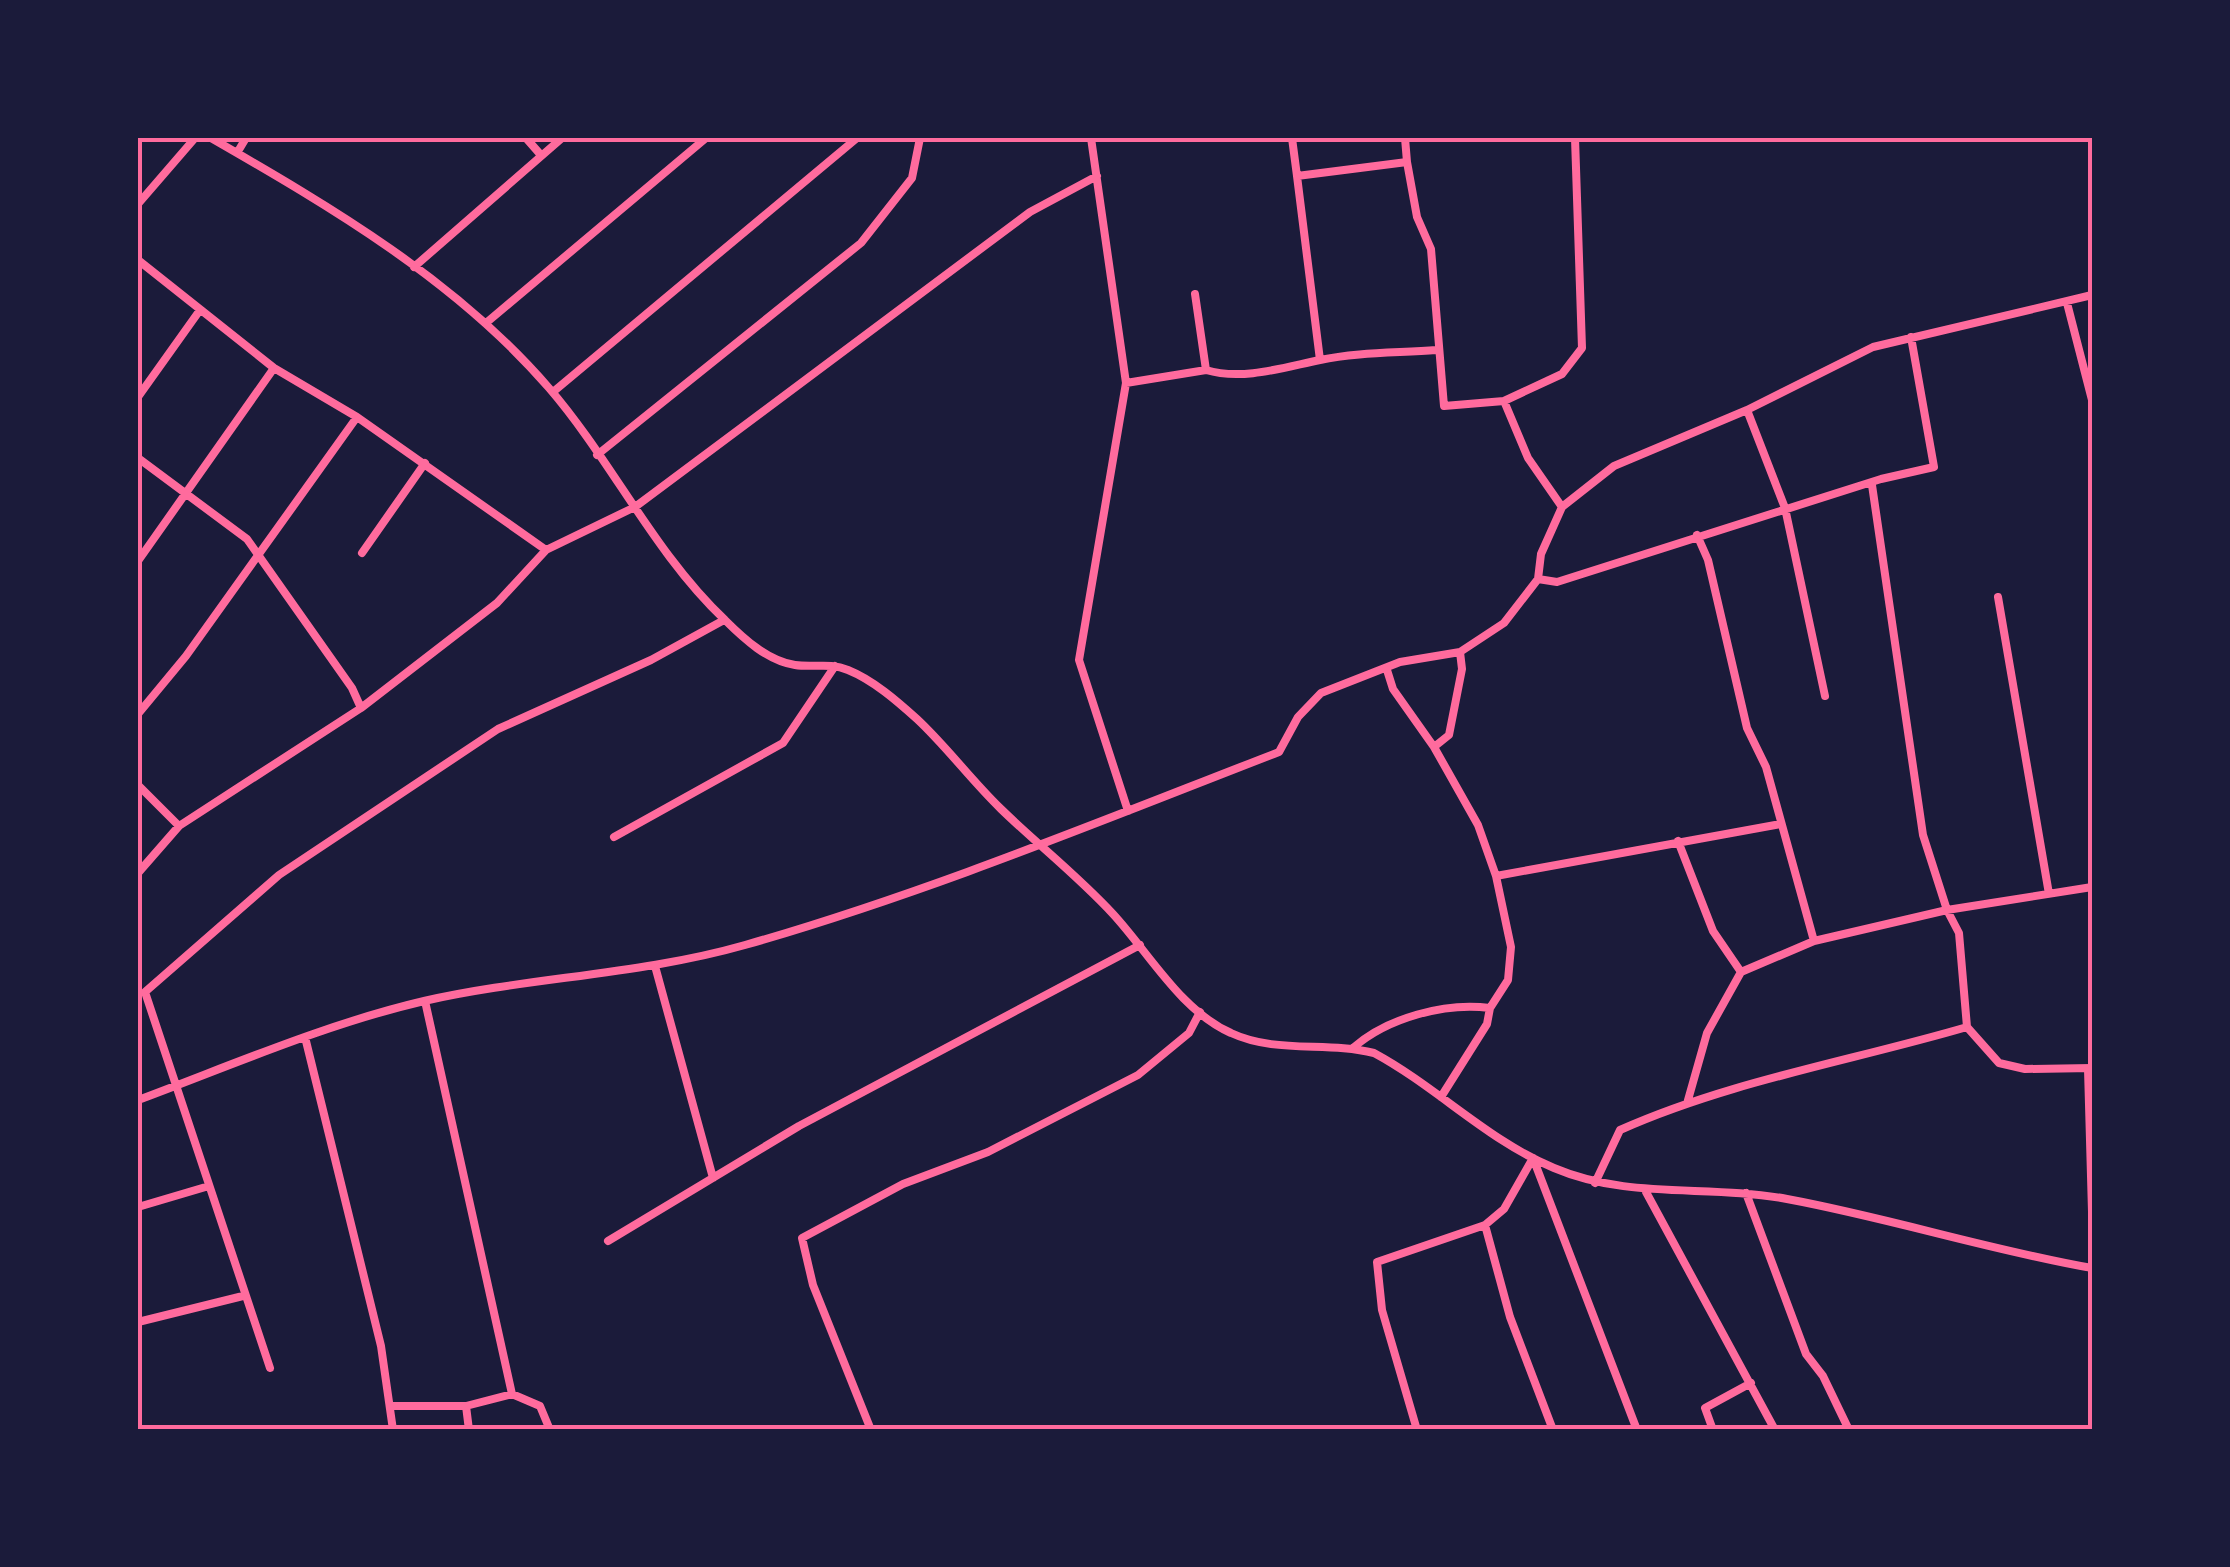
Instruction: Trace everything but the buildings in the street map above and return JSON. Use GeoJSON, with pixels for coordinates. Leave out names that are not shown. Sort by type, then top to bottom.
{"type":"FeatureCollection","features":[{"type":"Feature","properties":{"kind":"street"},"geometry":{"type":"LineString","coordinates":[[138,204],[195,138]]}},
{"type":"Feature","properties":{"kind":"street"},"geometry":{"type":"LineString","coordinates":[[211,138],[345,218],[486,323],[553,392],[635,508],[724,620],[784,662],[851,671],[912,715],[989,797],[1140,945],[1200,1012],[1249,1041],[1353,1048],[1399,1066],[1533,1158],[1595,1183],[1646,1192],[1746,1194],[1906,1224],[2022,1256],[2092,1268]]}},
{"type":"Feature","properties":{"kind":"street"},"geometry":{"type":"LineString","coordinates":[[237,153],[246,138]]}},
{"type":"Feature","properties":{"kind":"street"},"geometry":{"type":"LineString","coordinates":[[526,138],[540,154]]}},
{"type":"Feature","properties":{"kind":"street"},"geometry":{"type":"LineString","coordinates":[[414,267],[562,138]]}},
{"type":"Feature","properties":{"kind":"street"},"geometry":{"type":"LineString","coordinates":[[486,323],[706,138]]}},
{"type":"Feature","properties":{"kind":"street"},"geometry":{"type":"LineString","coordinates":[[553,392],[857,138]]}},
{"type":"Feature","properties":{"kind":"street"},"geometry":{"type":"LineString","coordinates":[[598,455],[861,242],[912,178],[920,138]]}},
{"type":"Feature","properties":{"kind":"street"},"geometry":{"type":"LineString","coordinates":[[1091,138],[1126,383],[1079,660],[1128,811]]}},
{"type":"Feature","properties":{"kind":"street"},"geometry":{"type":"LineString","coordinates":[[1292,138],[1320,360]]}},
{"type":"Feature","properties":{"kind":"street"},"geometry":{"type":"LineString","coordinates":[[1405,138],[1418,218],[1431,249],[1436,350],[1444,406],[1504,401],[1562,374],[1582,348],[1576,286],[1575,138]]}},
{"type":"Feature","properties":{"kind":"street"},"geometry":{"type":"LineString","coordinates":[[1297,176],[1407,162]]}},
{"type":"Feature","properties":{"kind":"street"},"geometry":{"type":"LineString","coordinates":[[138,874],[179,826],[362,708],[497,603],[546,550],[635,508],[1030,212],[1096,176]]}},
{"type":"Feature","properties":{"kind":"street"},"geometry":{"type":"LineString","coordinates":[[138,260],[274,368],[425,463],[546,550]]}},
{"type":"Feature","properties":{"kind":"street"},"geometry":{"type":"LineString","coordinates":[[1195,294],[1206,370]]}},
{"type":"Feature","properties":{"kind":"street"},"geometry":{"type":"LineString","coordinates":[[138,1100],[305,1037],[425,1001],[655,966],[741,946],[874,905],[1279,752],[1298,718],[1321,693],[1400,662],[1460,652],[1504,623],[1538,580],[1541,554],[1562,507],[1614,466],[1747,410],[1872,347],[2092,296]]}},
{"type":"Feature","properties":{"kind":"street"},"geometry":{"type":"LineString","coordinates":[[2067,303],[2092,400]]}},
{"type":"Feature","properties":{"kind":"street"},"geometry":{"type":"LineString","coordinates":[[138,397],[200,310]]}},
{"type":"Feature","properties":{"kind":"street"},"geometry":{"type":"LineString","coordinates":[[1538,580],[1557,582],[1785,508],[1934,467],[1911,337]]}},
{"type":"Feature","properties":{"kind":"street"},"geometry":{"type":"LineString","coordinates":[[1126,383],[1206,370],[1219,374],[1293,369],[1320,360],[1436,350]]}},
{"type":"Feature","properties":{"kind":"street"},"geometry":{"type":"LineString","coordinates":[[138,561],[274,368]]}},
{"type":"Feature","properties":{"kind":"street"},"geometry":{"type":"LineString","coordinates":[[1504,401],[1528,458],[1562,507]]}},
{"type":"Feature","properties":{"kind":"street"},"geometry":{"type":"LineString","coordinates":[[1747,410],[1785,508],[1825,696]]}},
{"type":"Feature","properties":{"kind":"street"},"geometry":{"type":"LineString","coordinates":[[138,714],[259,556],[357,418]]}},
{"type":"Feature","properties":{"kind":"street"},"geometry":{"type":"LineString","coordinates":[[138,458],[247,539],[362,708]]}},
{"type":"Feature","properties":{"kind":"street"},"geometry":{"type":"LineString","coordinates":[[362,553],[425,463]]}},
{"type":"Feature","properties":{"kind":"street"},"geometry":{"type":"LineString","coordinates":[[1872,485],[1923,835],[1946,910],[1959,933],[1966,1027],[1999,1064],[2025,1069],[2090,1069],[2092,1212]]}},
{"type":"Feature","properties":{"kind":"street"},"geometry":{"type":"LineString","coordinates":[[1697,535],[1708,560],[1747,728],[1766,767],[1814,941]]}},
{"type":"Feature","properties":{"kind":"street"},"geometry":{"type":"LineString","coordinates":[[1998,597],[2050,894]]}},
{"type":"Feature","properties":{"kind":"street"},"geometry":{"type":"LineString","coordinates":[[270,1368],[242,1296],[146,992],[278,875],[498,729],[651,660],[724,620]]}},
{"type":"Feature","properties":{"kind":"street"},"geometry":{"type":"LineString","coordinates":[[1434,747],[1449,735],[1462,669],[1460,652]]}},
{"type":"Feature","properties":{"kind":"street"},"geometry":{"type":"LineString","coordinates":[[614,837],[784,743],[834,666]]}},
{"type":"Feature","properties":{"kind":"street"},"geometry":{"type":"LineString","coordinates":[[1387,670],[1393,689],[1434,747],[1478,825],[1496,876],[1511,946],[1508,980],[1490,1008],[1487,1024],[1441,1097]]}},
{"type":"Feature","properties":{"kind":"street"},"geometry":{"type":"LineString","coordinates":[[138,785],[179,826]]}},
{"type":"Feature","properties":{"kind":"street"},"geometry":{"type":"LineString","coordinates":[[1496,876],[1780,824]]}},
{"type":"Feature","properties":{"kind":"street"},"geometry":{"type":"LineString","coordinates":[[1678,841],[1712,931],[1742,972]]}},
{"type":"Feature","properties":{"kind":"street"},"geometry":{"type":"LineString","coordinates":[[1688,1100],[1707,1033],[1742,972],[1814,941],[1946,910],[2092,888]]}},
{"type":"Feature","properties":{"kind":"street"},"geometry":{"type":"LineString","coordinates":[[608,1241],[799,1126],[1140,945]]}},
{"type":"Feature","properties":{"kind":"street"},"geometry":{"type":"LineString","coordinates":[[655,966],[713,1178]]}},
{"type":"Feature","properties":{"kind":"street"},"geometry":{"type":"LineString","coordinates":[[425,1001],[512,1394]]}},
{"type":"Feature","properties":{"kind":"street"},"geometry":{"type":"LineString","coordinates":[[1353,1048],[1374,1029],[1391,1022],[1472,1006],[1490,1008]]}},
{"type":"Feature","properties":{"kind":"street"},"geometry":{"type":"LineString","coordinates":[[871,1430],[813,1285],[802,1238],[903,1184],[988,1152],[1138,1075],[1189,1033],[1200,1012]]}},
{"type":"Feature","properties":{"kind":"street"},"geometry":{"type":"LineString","coordinates":[[1595,1183],[1620,1130],[1688,1100],[1864,1057],[1966,1027]]}},
{"type":"Feature","properties":{"kind":"street"},"geometry":{"type":"LineString","coordinates":[[305,1037],[392,1406],[393,1430]]}},
{"type":"Feature","properties":{"kind":"street"},"geometry":{"type":"LineString","coordinates":[[1417,1430],[1382,1310],[1377,1262],[1485,1225],[1504,1209],[1533,1158]]}},
{"type":"Feature","properties":{"kind":"street"},"geometry":{"type":"LineString","coordinates":[[1533,1158],[1637,1430]]}},
{"type":"Feature","properties":{"kind":"street"},"geometry":{"type":"LineString","coordinates":[[138,1207],[210,1186]]}},
{"type":"Feature","properties":{"kind":"street"},"geometry":{"type":"LineString","coordinates":[[1646,1192],[1776,1430]]}},
{"type":"Feature","properties":{"kind":"street"},"geometry":{"type":"LineString","coordinates":[[1746,1194],[1806,1354],[1849,1430]]}},
{"type":"Feature","properties":{"kind":"street"},"geometry":{"type":"LineString","coordinates":[[1485,1225],[1510,1317],[1553,1430]]}},
{"type":"Feature","properties":{"kind":"street"},"geometry":{"type":"LineString","coordinates":[[138,1322],[242,1296]]}},
{"type":"Feature","properties":{"kind":"street"},"geometry":{"type":"LineString","coordinates":[[1713,1430],[1705,1408],[1751,1383]]}},
{"type":"Feature","properties":{"kind":"street"},"geometry":{"type":"LineString","coordinates":[[392,1406],[466,1406],[512,1394],[540,1406],[550,1430]]}},
{"type":"Feature","properties":{"kind":"street"},"geometry":{"type":"LineString","coordinates":[[466,1406],[469,1430]]}}]}
